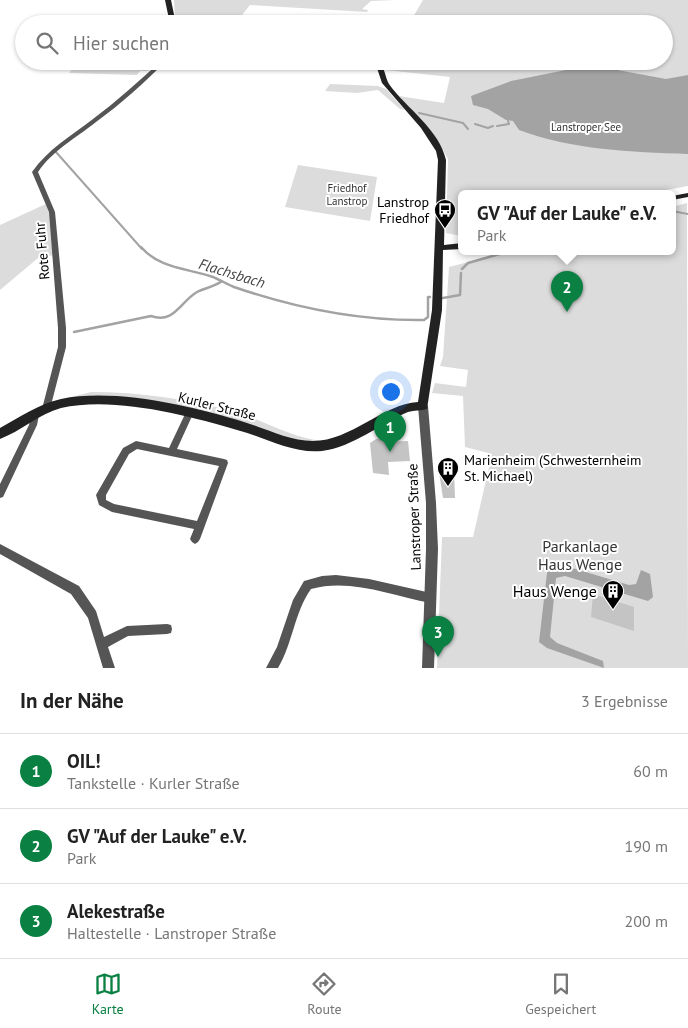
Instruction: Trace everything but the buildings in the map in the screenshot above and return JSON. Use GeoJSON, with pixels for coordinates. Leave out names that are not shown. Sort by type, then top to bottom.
{"type":"FeatureCollection","features":[{"type":"Feature","properties":{"kind":"main road"},"geometry":{"type":"LineString","coordinates":[[168,0],[171,15]]}},
{"type":"Feature","properties":{"kind":"main road","name":"Lanstroper Straße"},"geometry":{"type":"LineString","coordinates":[[381,70],[388,88],[424,127],[440,151],[442,160],[436,324],[423,406]]}},
{"type":"Feature","properties":{"kind":"main road"},"geometry":{"type":"LineString","coordinates":[[440,248],[458,246]]}},
{"type":"Feature","properties":{"kind":"main road","name":"Kurler Straße"},"geometry":{"type":"LineString","coordinates":[[0,434],[46,409],[71,402],[96,400],[121,402],[189,414],[244,427],[301,447],[324,446],[409,407],[423,406]]}},
{"type":"Feature","properties":{"kind":"street","name":"Rote Fuhr"},"geometry":{"type":"LineString","coordinates":[[46,409],[57,370],[62,337],[52,212],[35,172],[41,162],[50,154],[97,119],[154,70]]}},
{"type":"Feature","properties":{"kind":"street","name":"Lanstroper Straße"},"geometry":{"type":"LineString","coordinates":[[423,406],[431,503],[431,598],[428,668]]}},
{"type":"Feature","properties":{"kind":"street"},"geometry":{"type":"LineString","coordinates":[[171,452],[189,414]]}},
{"type":"Feature","properties":{"kind":"street"},"geometry":{"type":"LineString","coordinates":[[0,494],[33,425],[35,415]]}},
{"type":"Feature","properties":{"kind":"street"},"geometry":{"type":"LineString","coordinates":[[195,538],[224,463],[136,445],[126,451],[101,495],[102,502],[112,508],[199,526]]}},
{"type":"Feature","properties":{"kind":"street"},"geometry":{"type":"LineString","coordinates":[[0,549],[75,590],[92,615],[109,668]]}},
{"type":"Feature","properties":{"kind":"street"},"geometry":{"type":"LineString","coordinates":[[272,668],[284,646],[299,599],[308,585],[324,580],[348,582],[431,598]]}},
{"type":"Feature","properties":{"kind":"street"},"geometry":{"type":"LineString","coordinates":[[102,644],[127,631],[167,629]]}},
{"type":"Feature","properties":{"kind":"green space"},"geometry":{"type":"Polygon","coordinates":[[[174,0],[396,0],[371,1],[362,9],[368,10],[367,12],[250,5],[242,15],[175,15],[174,0]]]}},
{"type":"Feature","properties":{"kind":"green space","name":"Lanstroper See"},"geometry":{"type":"Polygon","coordinates":[[[423,0],[688,0],[688,186],[666,190],[458,190],[458,235],[446,233],[448,159],[442,148],[399,96],[444,103],[450,77],[386,70],[673,70],[673,15],[414,15],[423,0]]]}},
{"type":"Feature","properties":{"kind":"green space"},"geometry":{"type":"Polygon","coordinates":[[[72,70],[149,70],[140,71],[137,75],[69,73],[72,70]]]}},
{"type":"Feature","properties":{"kind":"green space"},"geometry":{"type":"Polygon","coordinates":[[[330,84],[378,86],[386,89],[405,110],[400,109],[378,90],[357,93],[325,91],[330,84]]]}},
{"type":"Feature","properties":{"kind":"green space","name":"Friedhof Lanstrop"},"geometry":{"type":"Polygon","coordinates":[[[298,165],[377,177],[370,221],[285,207],[298,165]]]}},
{"type":"Feature","properties":{"kind":"green space"},"geometry":{"type":"Polygon","coordinates":[[[48,203],[55,255],[38,258],[0,290],[0,225],[48,203]]]}},
{"type":"Feature","properties":{"kind":"green space","name":"Parkanlage Haus Wenge"},"geometry":{"type":"Polygon","coordinates":[[[687,203],[688,668],[437,668],[442,537],[473,537],[492,454],[465,447],[463,396],[432,393],[435,383],[466,387],[468,370],[440,366],[443,357],[449,267],[495,255],[676,255],[676,206],[687,203]]]}},
{"type":"Feature","properties":{"kind":"green space"},"geometry":{"type":"Polygon","coordinates":[[[91,392],[146,395],[219,407],[300,436],[323,441],[324,446],[121,402],[48,403],[91,392]]]}},
{"type":"Feature","properties":{"kind":"shaded area","name":"Lanstroper See"},"geometry":{"type":"Polygon","coordinates":[[[566,70],[617,70],[666,79],[688,75],[688,154],[623,151],[560,142],[519,130],[513,121],[506,120],[488,109],[473,105],[471,96],[511,81],[566,70]]]}},
{"type":"Feature","properties":{"kind":"shaded area"},"geometry":{"type":"Polygon","coordinates":[[[559,564],[629,585],[636,584],[641,570],[650,574],[653,597],[648,601],[565,576],[556,578],[550,637],[557,643],[603,661],[604,668],[547,648],[539,642],[549,565],[559,564]]]}},
{"type":"Feature","properties":{"kind":"waterway"},"geometry":{"type":"LineString","coordinates":[[419,113],[463,123],[468,129]]}},
{"type":"Feature","properties":{"kind":"waterway"},"geometry":{"type":"LineString","coordinates":[[497,126],[509,124],[508,121]]}},
{"type":"Feature","properties":{"kind":"waterway"},"geometry":{"type":"LineString","coordinates":[[475,124],[488,128],[493,126]]}},
{"type":"Feature","properties":{"kind":"waterway","name":"Flachsbach"},"geometry":{"type":"LineString","coordinates":[[56,152],[142,249]]}},
{"type":"Feature","properties":{"kind":"waterway","name":"Flachsbach"},"geometry":{"type":"LineString","coordinates":[[676,212],[688,214]]}},
{"type":"Feature","properties":{"kind":"waterway","name":"Flachsbach"},"geometry":{"type":"LineString","coordinates":[[141,247],[148,254],[165,264],[222,281]]}},
{"type":"Feature","properties":{"kind":"waterway","name":"Flachsbach"},"geometry":{"type":"LineString","coordinates":[[462,269],[468,263],[496,255]]}},
{"type":"Feature","properties":{"kind":"waterway","name":"Flachsbach"},"geometry":{"type":"LineString","coordinates":[[443,298],[460,295],[461,273]]}},
{"type":"Feature","properties":{"kind":"waterway"},"geometry":{"type":"LineString","coordinates":[[74,332],[151,316],[166,317],[176,311],[197,292],[222,281]]}},
{"type":"Feature","properties":{"kind":"waterway","name":"Flachsbach"},"geometry":{"type":"LineString","coordinates":[[222,281],[234,287],[304,307],[352,316],[400,320],[424,320],[428,317],[428,297],[430,297]]}},
{"type":"Feature","properties":{"kind":"place","name":"Lanstrop Friedhof"},"geometry":{"type":"Point","coordinates":[445,229]}},
{"type":"Feature","properties":{"kind":"place","name":"GV \"Auf der Lauke\" e.V."},"geometry":{"type":"Point","coordinates":[567,312]}},
{"type":"Feature","properties":{"kind":"place","name":"OIL!"},"geometry":{"type":"Point","coordinates":[390,452]}},
{"type":"Feature","properties":{"kind":"place","name":"Marienheim (Schwesternheim St. Michael)"},"geometry":{"type":"Point","coordinates":[448,487]}},
{"type":"Feature","properties":{"kind":"place","name":"Haus Wenge"},"geometry":{"type":"Point","coordinates":[613,610]}},
{"type":"Feature","properties":{"kind":"place","name":"Alekestraße"},"geometry":{"type":"Point","coordinates":[438,657]}}]}
